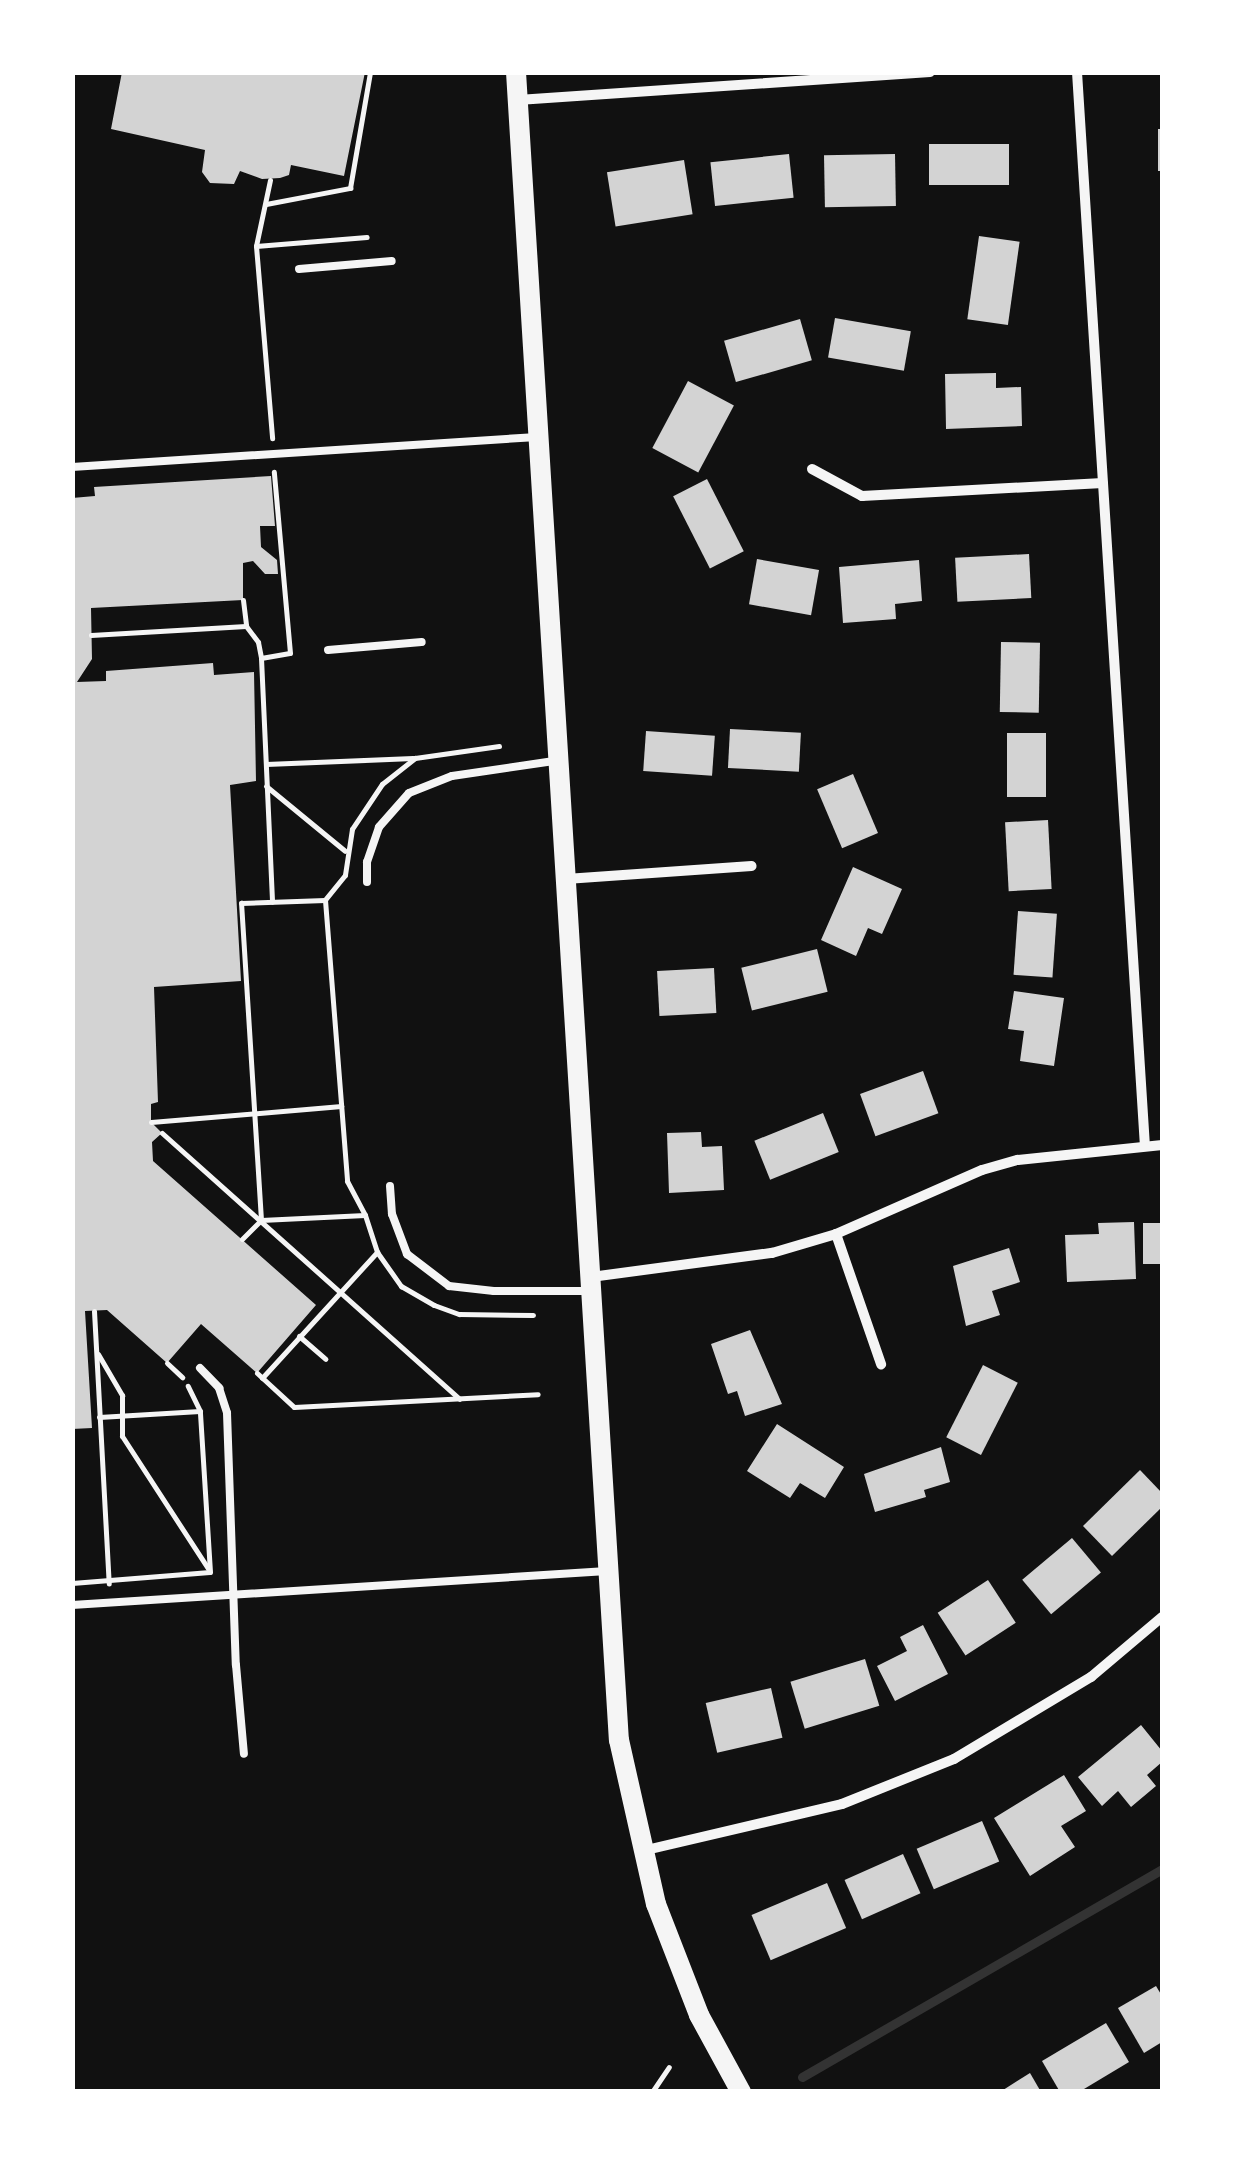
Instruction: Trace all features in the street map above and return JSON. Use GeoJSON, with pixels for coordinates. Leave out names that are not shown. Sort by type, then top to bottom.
{"type":"FeatureCollection","features":[{"type":"Feature","properties":{"kind":"main road"},"geometry":{"type":"LineString","coordinates":[[516,72],[618,1740],[641,1851],[673,1954],[699,2015],[741,2092]]}},
{"type":"Feature","properties":{"kind":"street"},"geometry":{"type":"LineString","coordinates":[[518,100],[930,72]]}},
{"type":"Feature","properties":{"kind":"street"},"geometry":{"type":"LineString","coordinates":[[1078,72],[1145,1146]]}},
{"type":"Feature","properties":{"kind":"street"},"geometry":{"type":"LineString","coordinates":[[812,470],[862,496],[1103,483]]}},
{"type":"Feature","properties":{"kind":"street"},"geometry":{"type":"LineString","coordinates":[[566,879],[752,866]]}},
{"type":"Feature","properties":{"kind":"street"},"geometry":{"type":"LineString","coordinates":[[591,1284],[772,1254],[836,1234],[966,1176],[1018,1160],[1162,1145]]}},
{"type":"Feature","properties":{"kind":"street"},"geometry":{"type":"LineString","coordinates":[[836,1234],[881,1364]]}},
{"type":"Feature","properties":{"kind":"street"},"geometry":{"type":"LineString","coordinates":[[641,1851],[842,1804],[954,1759],[1091,1678],[1162,1618]]}},
{"type":"Feature","properties":{"kind":"lane"},"geometry":{"type":"LineString","coordinates":[[299,269],[392,261]]}},
{"type":"Feature","properties":{"kind":"lane"},"geometry":{"type":"LineString","coordinates":[[72,467],[539,437]]}},
{"type":"Feature","properties":{"kind":"lane"},"geometry":{"type":"LineString","coordinates":[[328,650],[422,642]]}},
{"type":"Feature","properties":{"kind":"lane"},"geometry":{"type":"LineString","coordinates":[[367,882],[371,844],[392,808],[409,792],[452,776],[559,760]]}},
{"type":"Feature","properties":{"kind":"lane"},"geometry":{"type":"LineString","coordinates":[[390,1186],[392,1214],[403,1245],[416,1265],[432,1277],[468,1290],[591,1284]]}},
{"type":"Feature","properties":{"kind":"lane"},"geometry":{"type":"LineString","coordinates":[[200,1368],[219,1388],[228,1413],[244,1754]]}},
{"type":"Feature","properties":{"kind":"lane"},"geometry":{"type":"LineString","coordinates":[[72,1605],[607,1571]]}},
{"type":"Feature","properties":{"kind":"path"},"geometry":{"type":"LineString","coordinates":[[266,204],[350,188],[370,72]]}},
{"type":"Feature","properties":{"kind":"path"},"geometry":{"type":"LineString","coordinates":[[261,658],[290,653],[256,246],[270,180]]}},
{"type":"Feature","properties":{"kind":"path"},"geometry":{"type":"LineString","coordinates":[[256,246],[366,237]]}},
{"type":"Feature","properties":{"kind":"path"},"geometry":{"type":"LineString","coordinates":[[255,472],[274,471]]}},
{"type":"Feature","properties":{"kind":"path"},"geometry":{"type":"LineString","coordinates":[[242,600],[246,626],[258,642],[261,658],[272,902]]}},
{"type":"Feature","properties":{"kind":"path"},"geometry":{"type":"LineString","coordinates":[[91,635],[246,626]]}},
{"type":"Feature","properties":{"kind":"path"},"geometry":{"type":"LineString","coordinates":[[266,764],[415,758],[500,746]]}},
{"type":"Feature","properties":{"kind":"path"},"geometry":{"type":"LineString","coordinates":[[415,758],[369,800],[352,828],[345,875],[325,900],[346,1181],[366,1215],[377,1252],[401,1286],[434,1305],[460,1314],[533,1315]]}},
{"type":"Feature","properties":{"kind":"path"},"geometry":{"type":"LineString","coordinates":[[266,786],[346,852]]}},
{"type":"Feature","properties":{"kind":"path"},"geometry":{"type":"LineString","coordinates":[[261,1220],[241,903],[325,900]]}},
{"type":"Feature","properties":{"kind":"path"},"geometry":{"type":"LineString","coordinates":[[151,1122],[341,1106]]}},
{"type":"Feature","properties":{"kind":"path"},"geometry":{"type":"LineString","coordinates":[[162,1133],[460,1399]]}},
{"type":"Feature","properties":{"kind":"path"},"geometry":{"type":"LineString","coordinates":[[242,1240],[261,1220],[366,1215]]}},
{"type":"Feature","properties":{"kind":"path"},"geometry":{"type":"LineString","coordinates":[[377,1252],[260,1376],[294,1407],[538,1394]]}},
{"type":"Feature","properties":{"kind":"path"},"geometry":{"type":"LineString","coordinates":[[94,1311],[110,1603]]}},
{"type":"Feature","properties":{"kind":"path"},"geometry":{"type":"LineString","coordinates":[[299,1336],[325,1359]]}},
{"type":"Feature","properties":{"kind":"path"},"geometry":{"type":"LineString","coordinates":[[96,1351],[122,1395],[122,1436],[210,1572]]}},
{"type":"Feature","properties":{"kind":"path"},"geometry":{"type":"LineString","coordinates":[[168,1363],[196,1398],[200,1411],[210,1572]]}},
{"type":"Feature","properties":{"kind":"path"},"geometry":{"type":"LineString","coordinates":[[99,1416],[200,1411]]}},
{"type":"Feature","properties":{"kind":"path"},"geometry":{"type":"LineString","coordinates":[[72,1583],[210,1572]]}},
{"type":"Feature","properties":{"kind":"path"},"geometry":{"type":"LineString","coordinates":[[652,2092],[669,2067]]}},
{"type":"Feature","properties":{"kind":"building"},"geometry":{"type":"Polygon","coordinates":[[[122,72],[365,72],[344,176],[291,165],[289,175],[280,178],[262,179],[240,171],[234,184],[210,183],[202,172],[205,150],[111,129],[122,72]]]}},
{"type":"Feature","properties":{"kind":"building"},"geometry":{"type":"Polygon","coordinates":[[[1158,129],[1162,129],[1162,171],[1158,171],[1158,129]]]}},
{"type":"Feature","properties":{"kind":"building"},"geometry":{"type":"Polygon","coordinates":[[[929,144],[1009,144],[1009,185],[929,185],[929,144]]]}},
{"type":"Feature","properties":{"kind":"building"},"geometry":{"type":"Polygon","coordinates":[[[789,154],[794,198],[715,206],[710,162],[789,154]]]}},
{"type":"Feature","properties":{"kind":"building"},"geometry":{"type":"Polygon","coordinates":[[[895,154],[896,206],[825,207],[824,155],[895,154]]]}},
{"type":"Feature","properties":{"kind":"building"},"geometry":{"type":"Polygon","coordinates":[[[684,160],[693,214],[616,227],[607,172],[684,160]]]}},
{"type":"Feature","properties":{"kind":"building"},"geometry":{"type":"Polygon","coordinates":[[[979,236],[1020,242],[1008,325],[967,319],[979,236]]]}},
{"type":"Feature","properties":{"kind":"building"},"geometry":{"type":"Polygon","coordinates":[[[835,318],[911,331],[904,371],[828,357],[835,318]]]}},
{"type":"Feature","properties":{"kind":"building"},"geometry":{"type":"Polygon","coordinates":[[[800,319],[812,360],[736,382],[724,341],[800,319]]]}},
{"type":"Feature","properties":{"kind":"building"},"geometry":{"type":"Polygon","coordinates":[[[996,373],[996,388],[1021,387],[1022,426],[946,429],[945,374],[996,373]]]}},
{"type":"Feature","properties":{"kind":"building"},"geometry":{"type":"Polygon","coordinates":[[[688,381],[734,405],[698,473],[652,448],[688,381]]]}},
{"type":"Feature","properties":{"kind":"building"},"geometry":{"type":"Polygon","coordinates":[[[271,476],[275,526],[260,526],[261,547],[277,560],[278,574],[265,574],[253,561],[243,563],[243,600],[91,608],[92,659],[77,682],[106,681],[106,671],[213,663],[214,675],[254,672],[256,781],[230,785],[241,981],[154,987],[158,1102],[151,1104],[151,1122],[162,1133],[152,1142],[153,1161],[316,1305],[257,1373],[201,1324],[167,1363],[107,1310],[85,1311],[92,1428],[72,1429],[72,498],[95,496],[94,487],[271,476]]]}},
{"type":"Feature","properties":{"kind":"building"},"geometry":{"type":"Polygon","coordinates":[[[707,479],[744,551],[710,568],[673,496],[707,479]]]}},
{"type":"Feature","properties":{"kind":"building"},"geometry":{"type":"Polygon","coordinates":[[[1029,554],[1031,598],[957,602],[955,558],[1029,554]]]}},
{"type":"Feature","properties":{"kind":"building"},"geometry":{"type":"Polygon","coordinates":[[[757,559],[819,570],[811,615],[749,604],[757,559]]]}},
{"type":"Feature","properties":{"kind":"building"},"geometry":{"type":"Polygon","coordinates":[[[919,560],[922,601],[895,604],[896,619],[843,623],[839,567],[919,560]]]}},
{"type":"Feature","properties":{"kind":"building"},"geometry":{"type":"Polygon","coordinates":[[[1001,642],[1040,643],[1039,713],[1000,712],[1001,642]]]}},
{"type":"Feature","properties":{"kind":"building"},"geometry":{"type":"Polygon","coordinates":[[[730,729],[801,733],[799,772],[728,768],[730,729]]]}},
{"type":"Feature","properties":{"kind":"building"},"geometry":{"type":"Polygon","coordinates":[[[646,731],[715,736],[712,776],[643,771],[646,731]]]}},
{"type":"Feature","properties":{"kind":"building"},"geometry":{"type":"Polygon","coordinates":[[[1007,733],[1046,733],[1046,797],[1007,797],[1007,733]]]}},
{"type":"Feature","properties":{"kind":"building"},"geometry":{"type":"Polygon","coordinates":[[[853,774],[878,833],[842,848],[817,789],[853,774]]]}},
{"type":"Feature","properties":{"kind":"building"},"geometry":{"type":"Polygon","coordinates":[[[1048,820],[1052,889],[1009,891],[1005,822],[1048,820]]]}},
{"type":"Feature","properties":{"kind":"building"},"geometry":{"type":"Polygon","coordinates":[[[853,867],[902,889],[882,934],[868,928],[856,956],[821,940],[853,867]]]}},
{"type":"Feature","properties":{"kind":"building"},"geometry":{"type":"Polygon","coordinates":[[[1018,911],[1057,914],[1052,978],[1014,975],[1018,911]]]}},
{"type":"Feature","properties":{"kind":"building"},"geometry":{"type":"Polygon","coordinates":[[[817,949],[828,992],[752,1011],[741,968],[817,949]]]}},
{"type":"Feature","properties":{"kind":"building"},"geometry":{"type":"Polygon","coordinates":[[[714,968],[716,1013],[659,1016],[657,971],[714,968]]]}},
{"type":"Feature","properties":{"kind":"building"},"geometry":{"type":"Polygon","coordinates":[[[1014,991],[1064,998],[1054,1066],[1020,1061],[1024,1031],[1008,1029],[1014,991]]]}},
{"type":"Feature","properties":{"kind":"building"},"geometry":{"type":"Polygon","coordinates":[[[923,1071],[938,1113],[875,1136],[860,1094],[923,1071]]]}},
{"type":"Feature","properties":{"kind":"building"},"geometry":{"type":"Polygon","coordinates":[[[823,1113],[839,1152],[770,1180],[754,1141],[823,1113]]]}},
{"type":"Feature","properties":{"kind":"building"},"geometry":{"type":"Polygon","coordinates":[[[701,1132],[702,1147],[722,1146],[724,1190],[669,1193],[667,1133],[701,1132]]]}},
{"type":"Feature","properties":{"kind":"building"},"geometry":{"type":"Polygon","coordinates":[[[1134,1222],[1136,1279],[1067,1282],[1065,1235],[1099,1234],[1098,1223],[1134,1222]]]}},
{"type":"Feature","properties":{"kind":"building"},"geometry":{"type":"Polygon","coordinates":[[[1143,1223],[1162,1223],[1162,1264],[1143,1264],[1143,1223]]]}},
{"type":"Feature","properties":{"kind":"building"},"geometry":{"type":"Polygon","coordinates":[[[1009,1248],[1020,1282],[992,1291],[1000,1315],[966,1326],[953,1266],[1009,1248]]]}},
{"type":"Feature","properties":{"kind":"building"},"geometry":{"type":"Polygon","coordinates":[[[750,1330],[782,1404],[745,1416],[737,1391],[728,1394],[711,1344],[750,1330]]]}},
{"type":"Feature","properties":{"kind":"building"},"geometry":{"type":"Polygon","coordinates":[[[983,1365],[1018,1383],[981,1455],[946,1437],[983,1365]]]}},
{"type":"Feature","properties":{"kind":"building"},"geometry":{"type":"Polygon","coordinates":[[[777,1424],[844,1467],[825,1498],[800,1483],[790,1498],[747,1471],[777,1424]]]}},
{"type":"Feature","properties":{"kind":"building"},"geometry":{"type":"Polygon","coordinates":[[[941,1447],[950,1482],[924,1490],[926,1497],[875,1512],[864,1474],[941,1447]]]}},
{"type":"Feature","properties":{"kind":"building"},"geometry":{"type":"Polygon","coordinates":[[[1140,1470],[1162,1493],[1162,1507],[1112,1556],[1083,1526],[1140,1470]]]}},
{"type":"Feature","properties":{"kind":"building"},"geometry":{"type":"Polygon","coordinates":[[[1072,1538],[1101,1572],[1051,1614],[1022,1580],[1072,1538]]]}},
{"type":"Feature","properties":{"kind":"building"},"geometry":{"type":"Polygon","coordinates":[[[988,1580],[1016,1623],[965,1655],[938,1613],[988,1580]]]}},
{"type":"Feature","properties":{"kind":"building"},"geometry":{"type":"Polygon","coordinates":[[[923,1625],[948,1674],[895,1701],[877,1666],[907,1651],[900,1637],[923,1625]]]}},
{"type":"Feature","properties":{"kind":"building"},"geometry":{"type":"Polygon","coordinates":[[[865,1659],[879,1706],[805,1729],[790,1682],[865,1659]]]}},
{"type":"Feature","properties":{"kind":"building"},"geometry":{"type":"Polygon","coordinates":[[[771,1688],[782,1738],[717,1753],[706,1703],[771,1688]]]}},
{"type":"Feature","properties":{"kind":"building"},"geometry":{"type":"Polygon","coordinates":[[[1141,1725],[1162,1751],[1162,1762],[1147,1775],[1156,1786],[1131,1807],[1118,1791],[1102,1806],[1078,1777],[1141,1725]]]}},
{"type":"Feature","properties":{"kind":"building"},"geometry":{"type":"Polygon","coordinates":[[[1064,1775],[1086,1811],[1061,1826],[1075,1847],[1030,1876],[994,1818],[1064,1775]]]}},
{"type":"Feature","properties":{"kind":"building"},"geometry":{"type":"Polygon","coordinates":[[[982,1821],[999,1862],[934,1889],[917,1849],[982,1821]]]}},
{"type":"Feature","properties":{"kind":"building"},"geometry":{"type":"Polygon","coordinates":[[[903,1854],[920,1893],[862,1919],[845,1880],[903,1854]]]}},
{"type":"Feature","properties":{"kind":"building"},"geometry":{"type":"Polygon","coordinates":[[[827,1883],[846,1928],[771,1960],[752,1915],[827,1883]]]}},
{"type":"Feature","properties":{"kind":"building"},"geometry":{"type":"Polygon","coordinates":[[[1156,1986],[1162,1996],[1162,2042],[1144,2053],[1118,2008],[1156,1986]]]}},
{"type":"Feature","properties":{"kind":"building"},"geometry":{"type":"Polygon","coordinates":[[[1106,2023],[1129,2062],[1079,2092],[1060,2092],[1042,2061],[1106,2023]]]}},
{"type":"Feature","properties":{"kind":"building"},"geometry":{"type":"Polygon","coordinates":[[[1030,2073],[1041,2092],[1000,2092],[1030,2073]]]}},
{"type":"Feature","properties":{"kind":"waterway"},"geometry":{"type":"LineString","coordinates":[[802,2077],[1162,1869]]}}]}
